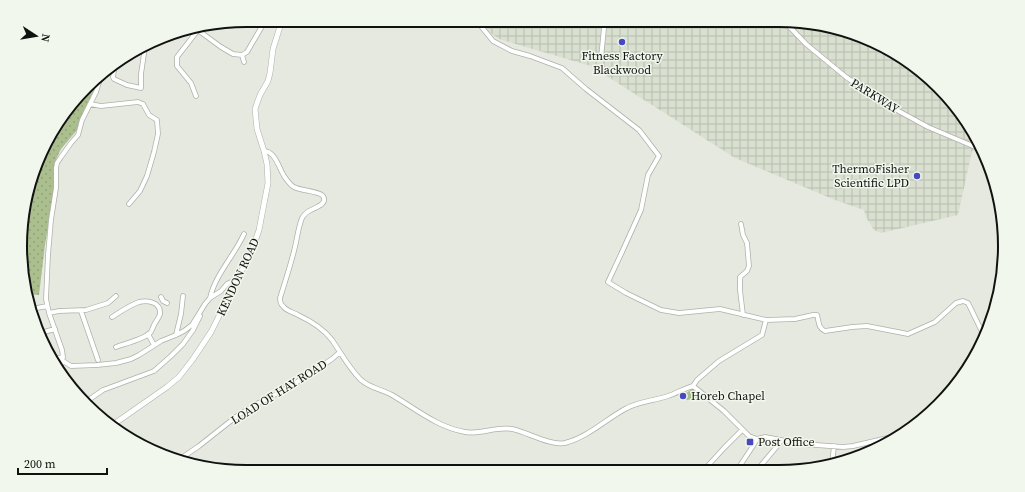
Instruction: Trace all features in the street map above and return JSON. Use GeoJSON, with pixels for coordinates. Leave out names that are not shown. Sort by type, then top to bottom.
{"type":"FeatureCollection","features":[{"type":"Feature","properties":{"kind":"main road","name":"KENDON ROAD"},"geometry":{"type":"LineString","coordinates":[[116,422],[179,377],[211,332],[252,250],[259,230],[268,183],[267,164],[257,129],[255,109],[268,80],[273,49],[280,27]]}},
{"type":"Feature","properties":{"kind":"street"},"geometry":{"type":"LineString","coordinates":[[481,27],[492,41],[512,51],[562,68],[586,89],[639,130],[659,156],[648,175],[641,210],[608,282],[626,293],[661,310],[679,314],[720,309],[766,320],[794,319],[813,315],[817,316],[819,327],[825,331],[867,326],[908,334],[935,322],[956,303],[963,301],[968,303],[981,330]]}},
{"type":"Feature","properties":{"kind":"street"},"geometry":{"type":"LineString","coordinates":[[601,58],[603,27]]}},
{"type":"Feature","properties":{"kind":"street","name":"PARKWAY"},"geometry":{"type":"LineString","coordinates":[[790,27],[806,44],[846,77],[882,102],[928,127],[973,145]]}},
{"type":"Feature","properties":{"kind":"street"},"geometry":{"type":"LineString","coordinates":[[200,32],[233,54],[242,55],[247,52],[261,28]]}},
{"type":"Feature","properties":{"kind":"street"},"geometry":{"type":"LineString","coordinates":[[194,33],[177,57],[177,66],[191,83],[196,96]]}},
{"type":"Feature","properties":{"kind":"street"},"geometry":{"type":"LineString","coordinates":[[114,71],[114,79],[127,85],[141,88],[141,74],[144,52]]}},
{"type":"Feature","properties":{"kind":"street"},"geometry":{"type":"LineString","coordinates":[[242,55],[244,62]]}},
{"type":"Feature","properties":{"kind":"street"},"geometry":{"type":"LineString","coordinates":[[62,365],[62,350],[49,313],[45,295],[51,220],[56,188],[56,168],[57,163],[71,142],[78,135],[84,116],[98,84]]}},
{"type":"Feature","properties":{"kind":"street"},"geometry":{"type":"LineString","coordinates":[[90,104],[101,106],[138,102],[143,104],[149,115],[157,120],[158,134],[151,164],[140,191],[129,204]]}},
{"type":"Feature","properties":{"kind":"street"},"geometry":{"type":"LineString","coordinates":[[264,151],[268,151],[272,154],[284,176],[294,187],[320,193],[324,198],[321,205],[307,212],[302,218],[280,300],[282,305],[285,309],[298,314],[323,329],[356,375],[369,386],[391,395],[427,417],[449,428],[472,433],[502,428],[512,429],[558,443],[569,441],[587,434],[618,413],[633,405],[668,396],[693,386],[697,380],[719,361],[762,335],[766,320]]}},
{"type":"Feature","properties":{"kind":"street"},"geometry":{"type":"LineString","coordinates":[[741,224],[741,229],[747,244],[749,266],[740,277],[743,315]]}},
{"type":"Feature","properties":{"kind":"street"},"geometry":{"type":"LineString","coordinates":[[210,298],[212,288],[238,247],[244,234]]}},
{"type":"Feature","properties":{"kind":"street"},"geometry":{"type":"LineString","coordinates":[[58,359],[63,359],[71,366],[82,366],[116,363],[139,356],[154,345],[184,331],[192,325],[210,298],[221,291],[227,284],[231,282],[235,283]]}},
{"type":"Feature","properties":{"kind":"street"},"geometry":{"type":"LineString","coordinates":[[49,313],[86,310],[108,303],[116,296]]}},
{"type":"Feature","properties":{"kind":"street"},"geometry":{"type":"LineString","coordinates":[[176,335],[182,296]]}},
{"type":"Feature","properties":{"kind":"street"},"geometry":{"type":"LineString","coordinates":[[157,305],[163,300]]}},
{"type":"Feature","properties":{"kind":"street"},"geometry":{"type":"LineString","coordinates":[[112,317],[139,302],[153,303],[159,307],[159,317],[150,333],[117,347],[117,341]]}},
{"type":"Feature","properties":{"kind":"street"},"geometry":{"type":"LineString","coordinates":[[36,308],[47,306]]}},
{"type":"Feature","properties":{"kind":"street"},"geometry":{"type":"LineString","coordinates":[[81,311],[98,360]]}},
{"type":"Feature","properties":{"kind":"street"},"geometry":{"type":"LineString","coordinates":[[89,399],[103,390],[154,371],[172,356],[183,344],[193,330],[200,316],[200,312]]}},
{"type":"Feature","properties":{"kind":"street"},"geometry":{"type":"LineString","coordinates":[[45,332],[55,328]]}},
{"type":"Feature","properties":{"kind":"street"},"geometry":{"type":"LineString","coordinates":[[148,334],[154,345]]}},
{"type":"Feature","properties":{"kind":"street","name":"LOAD OF HAY ROAD"},"geometry":{"type":"LineString","coordinates":[[184,456],[237,416],[291,386],[340,352]]}},
{"type":"Feature","properties":{"kind":"street"},"geometry":{"type":"LineString","coordinates":[[64,368],[69,364]]}},
{"type":"Feature","properties":{"kind":"street"},"geometry":{"type":"LineString","coordinates":[[693,386],[724,411],[749,436],[756,439],[765,437],[802,444],[834,446],[853,446],[881,439]]}},
{"type":"Feature","properties":{"kind":"street"},"geometry":{"type":"LineString","coordinates":[[709,465],[742,430]]}},
{"type":"Feature","properties":{"kind":"street"},"geometry":{"type":"LineString","coordinates":[[740,465],[756,439]]}},
{"type":"Feature","properties":{"kind":"street"},"geometry":{"type":"LineString","coordinates":[[761,465],[782,440]]}},
{"type":"Feature","properties":{"kind":"street"},"geometry":{"type":"LineString","coordinates":[[833,459],[834,446]]}},
{"type":"Feature","properties":{"kind":"shaded area"},"geometry":{"type":"Polygon","coordinates":[[[484,27],[793,27],[836,34],[863,44],[889,56],[923,81],[944,102],[969,137],[976,151],[972,151],[958,215],[881,233],[874,230],[866,217],[864,210],[835,200],[735,158],[591,66],[499,39],[484,27]]]}},
{"type":"Feature","properties":{"kind":"green space"},"geometry":{"type":"Polygon","coordinates":[[[96,87],[80,119],[77,130],[61,149],[54,164],[54,191],[39,295],[32,294],[27,260],[27,232],[34,189],[56,136],[72,113],[96,87]]]}},
{"type":"Feature","properties":{"kind":"green space"},"geometry":{"type":"Polygon","coordinates":[[[694,388],[700,395],[698,398],[687,400],[685,398],[688,396],[686,393],[694,388]]]}},
{"type":"Feature","properties":{"kind":"place","name":"Fitness Factory Blackwood"},"geometry":{"type":"Point","coordinates":[622,42]}},
{"type":"Feature","properties":{"kind":"place","name":"ThermoFisher Scientific LPD"},"geometry":{"type":"Point","coordinates":[917,176]}},
{"type":"Feature","properties":{"kind":"place","name":"Horeb Chapel"},"geometry":{"type":"Point","coordinates":[683,396]}},
{"type":"Feature","properties":{"kind":"place","name":"Post Office"},"geometry":{"type":"Point","coordinates":[750,442]}}]}
